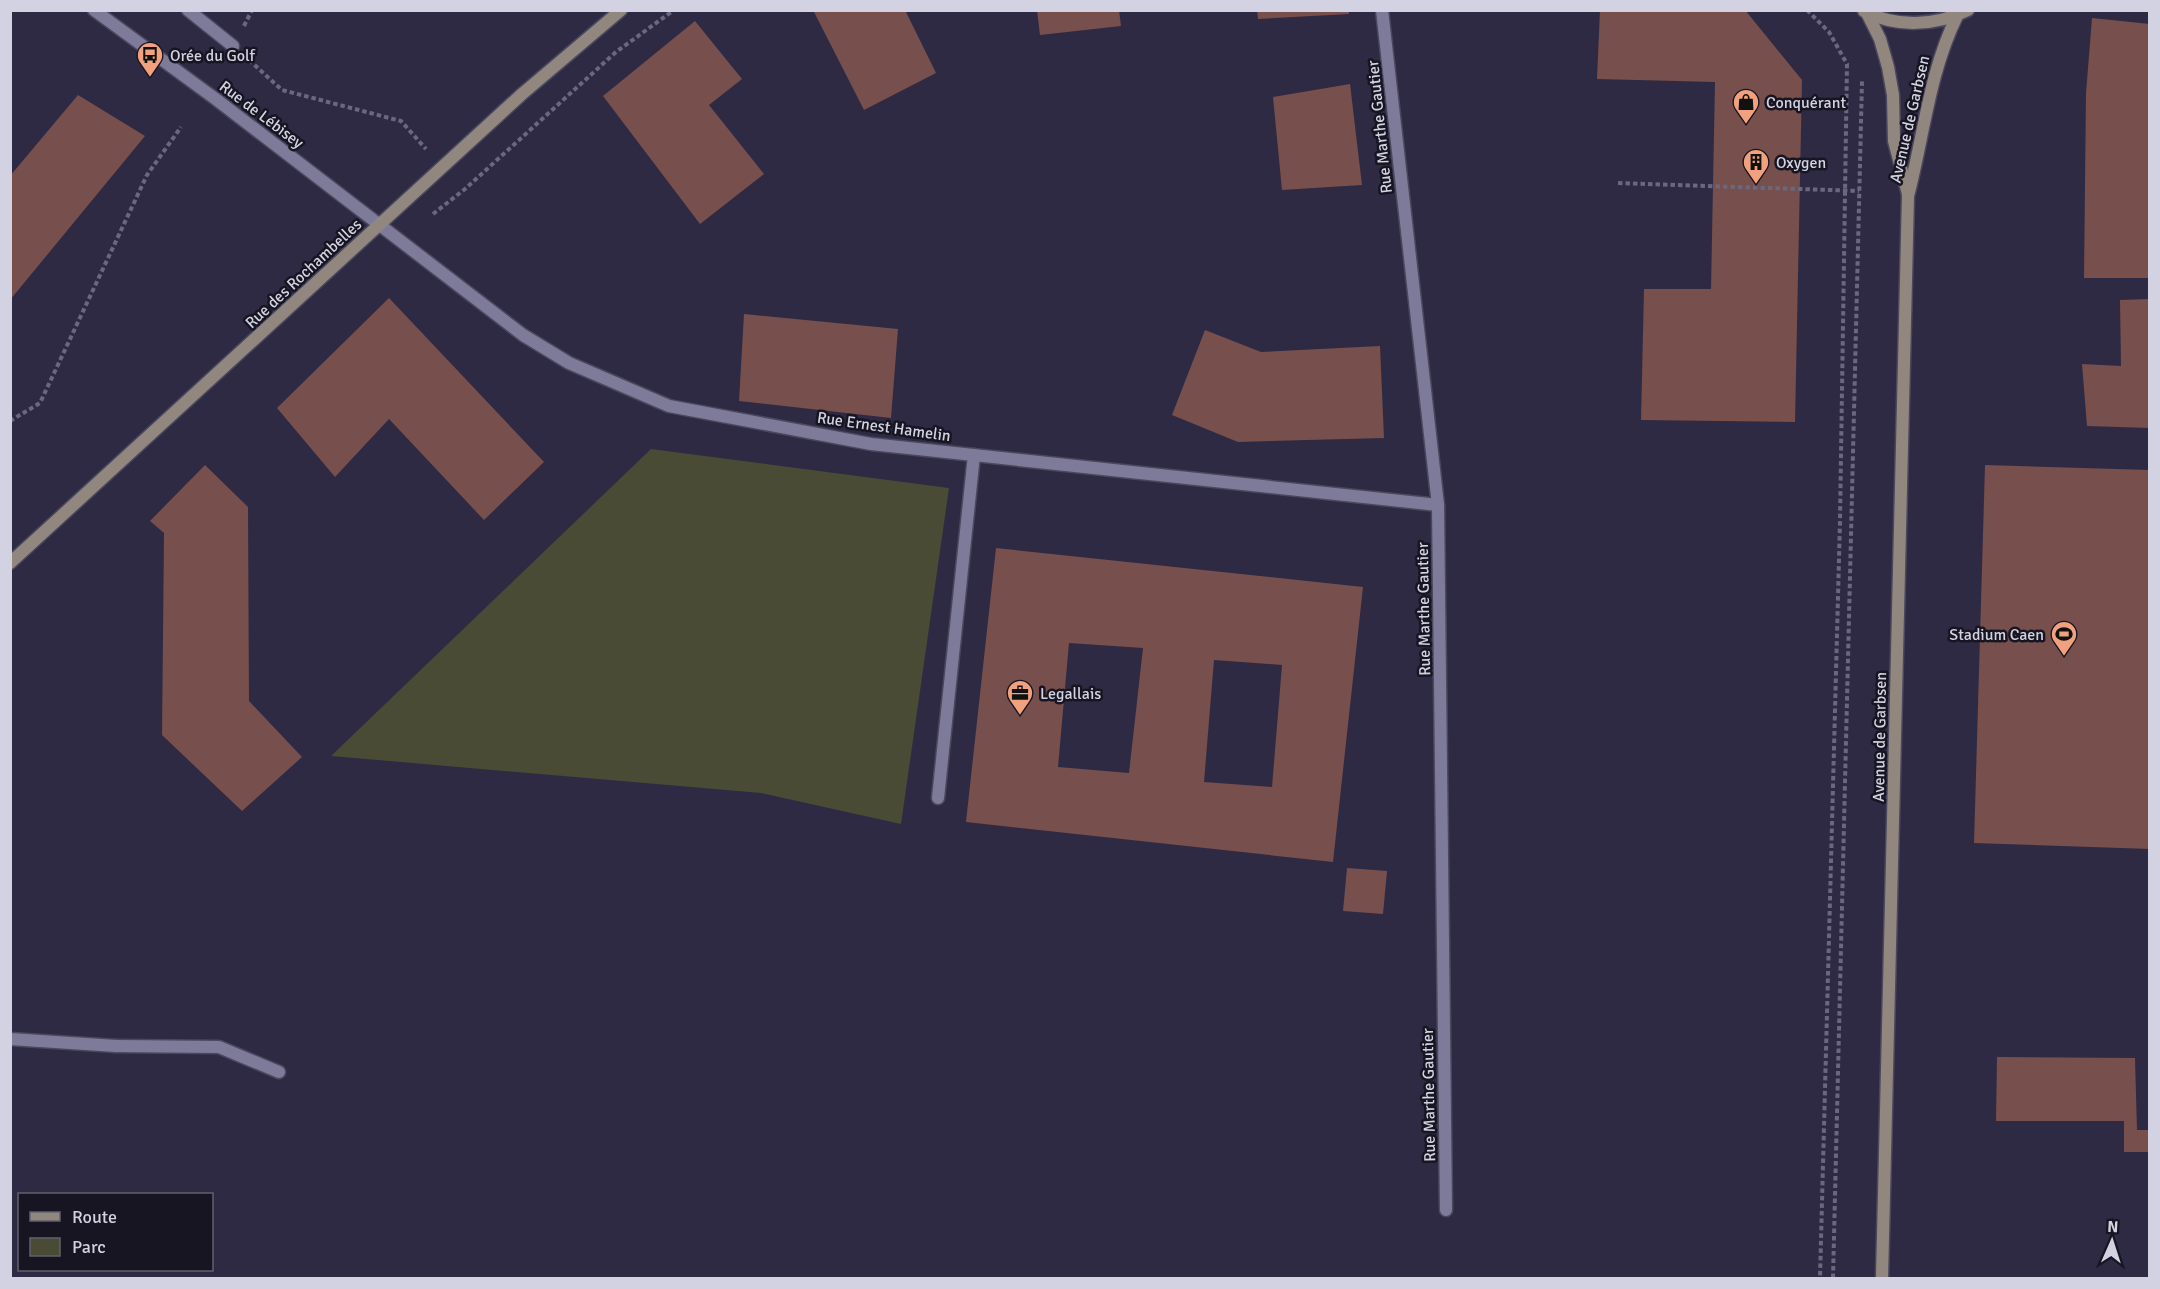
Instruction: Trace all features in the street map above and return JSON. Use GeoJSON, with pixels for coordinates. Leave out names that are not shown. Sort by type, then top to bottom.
{"type":"FeatureCollection","features":[{"type":"Feature","properties":{"kind":"main road","name":"Rue des Rochambelles"},"geometry":{"type":"LineString","coordinates":[[10,563],[522,94],[621,10]]}},
{"type":"Feature","properties":{"kind":"main road"},"geometry":{"type":"LineString","coordinates":[[1865,12],[1889,20],[1912,23],[1963,13]]}},
{"type":"Feature","properties":{"kind":"main road","name":"Avenue de Garbsen"},"geometry":{"type":"LineString","coordinates":[[1865,12],[1880,39],[1888,67],[1894,141],[1908,196]]}},
{"type":"Feature","properties":{"kind":"main road","name":"Avenue de Garbsen"},"geometry":{"type":"LineString","coordinates":[[1882,1278],[1908,196],[1923,140],[1935,69],[1963,13]]}},
{"type":"Feature","properties":{"kind":"street","name":"Rue de Lébisey"},"geometry":{"type":"LineString","coordinates":[[94,10],[182,73],[380,225]]}},
{"type":"Feature","properties":{"kind":"street"},"geometry":{"type":"LineString","coordinates":[[188,10],[233,46]]}},
{"type":"Feature","properties":{"kind":"street","name":"Rue Marthe Gautier"},"geometry":{"type":"LineString","coordinates":[[1382,10],[1438,505],[1446,1210]]}},
{"type":"Feature","properties":{"kind":"street","name":"Rue Ernest Hamelin"},"geometry":{"type":"LineString","coordinates":[[380,225],[523,335],[569,363],[669,406],[871,444],[1438,505]]}},
{"type":"Feature","properties":{"kind":"street"},"geometry":{"type":"LineString","coordinates":[[939,798],[974,455]]}},
{"type":"Feature","properties":{"kind":"street"},"geometry":{"type":"LineString","coordinates":[[10,1039],[116,1046],[219,1047],[279,1072]]}},
{"type":"Feature","properties":{"kind":"path"},"geometry":{"type":"LineString","coordinates":[[433,214],[465,189],[616,52],[674,10]]}},
{"type":"Feature","properties":{"kind":"path"},"geometry":{"type":"LineString","coordinates":[[1807,10],[1829,32],[1847,64],[1846,190],[1820,1278]]}},
{"type":"Feature","properties":{"kind":"path"},"geometry":{"type":"LineString","coordinates":[[233,46],[282,90],[401,121],[431,154]]}},
{"type":"Feature","properties":{"kind":"path"},"geometry":{"type":"LineString","coordinates":[[1833,1278],[1862,81]]}},
{"type":"Feature","properties":{"kind":"path"},"geometry":{"type":"LineString","coordinates":[[10,421],[40,403],[147,175],[181,128]]}},
{"type":"Feature","properties":{"kind":"path"},"geometry":{"type":"LineString","coordinates":[[1618,183],[1858,191]]}},
{"type":"Feature","properties":{"kind":"green space"},"geometry":{"type":"Polygon","coordinates":[[[651,449],[949,488],[901,824],[761,793],[331,756],[651,449]]]}},
{"type":"Feature","properties":{"kind":"building"},"geometry":{"type":"Polygon","coordinates":[[[813,10],[905,10],[936,73],[864,110],[813,10]]]}},
{"type":"Feature","properties":{"kind":"building"},"geometry":{"type":"Polygon","coordinates":[[[1037,10],[1119,10],[1121,26],[1040,35],[1037,10]]]}},
{"type":"Feature","properties":{"kind":"building"},"geometry":{"type":"Polygon","coordinates":[[[1257,10],[1349,10],[1349,14],[1258,19],[1257,10]]]}},
{"type":"Feature","properties":{"kind":"building","name":"Oxygen"},"geometry":{"type":"Polygon","coordinates":[[[1600,10],[1745,10],[1802,80],[1795,422],[1641,420],[1644,289],[1711,289],[1715,82],[1597,79],[1600,10]]]}},
{"type":"Feature","properties":{"kind":"building"},"geometry":{"type":"Polygon","coordinates":[[[2092,18],[2150,24],[2150,278],[2084,278],[2086,93],[2092,18]]]}},
{"type":"Feature","properties":{"kind":"building"},"geometry":{"type":"Polygon","coordinates":[[[695,21],[742,79],[709,105],[764,174],[700,224],[603,96],[695,21]]]}},
{"type":"Feature","properties":{"kind":"building"},"geometry":{"type":"Polygon","coordinates":[[[1350,84],[1362,185],[1282,190],[1273,97],[1350,84]]]}},
{"type":"Feature","properties":{"kind":"building"},"geometry":{"type":"Polygon","coordinates":[[[78,95],[145,136],[10,300],[10,176],[78,95]]]}},
{"type":"Feature","properties":{"kind":"building"},"geometry":{"type":"Polygon","coordinates":[[[389,298],[544,462],[484,520],[389,419],[335,477],[277,408],[389,298]]]}},
{"type":"Feature","properties":{"kind":"building"},"geometry":{"type":"Polygon","coordinates":[[[2150,299],[2150,428],[2087,426],[2082,364],[2121,366],[2120,300],[2150,299]]]}},
{"type":"Feature","properties":{"kind":"building"},"geometry":{"type":"Polygon","coordinates":[[[744,314],[898,329],[891,418],[739,401],[744,314]]]}},
{"type":"Feature","properties":{"kind":"building"},"geometry":{"type":"Polygon","coordinates":[[[1205,330],[1261,352],[1380,346],[1384,438],[1238,442],[1172,415],[1205,330]]]}},
{"type":"Feature","properties":{"kind":"building"},"geometry":{"type":"Polygon","coordinates":[[[205,465],[248,507],[249,701],[302,757],[242,811],[162,735],[164,533],[150,521],[205,465]]]}},
{"type":"Feature","properties":{"kind":"building","name":"Stadium Caen"},"geometry":{"type":"Polygon","coordinates":[[[1985,465],[2150,470],[2150,849],[1974,843],[1985,465]]]}},
{"type":"Feature","properties":{"kind":"building","name":"Legallais"},"geometry":{"type":"Polygon","coordinates":[[[996,548],[1363,587],[1333,862],[966,822],[996,548]],[[1069,643],[1058,767],[1129,773],[1143,648],[1069,643]],[[1214,660],[1204,782],[1272,787],[1282,665],[1214,660]]]}},
{"type":"Feature","properties":{"kind":"building"},"geometry":{"type":"Polygon","coordinates":[[[1347,868],[1387,871],[1383,914],[1343,911],[1347,868]]]}},
{"type":"Feature","properties":{"kind":"building"},"geometry":{"type":"Polygon","coordinates":[[[1997,1057],[2135,1058],[2137,1130],[2150,1130],[2150,1152],[2124,1152],[2124,1121],[1996,1121],[1997,1057]]]}},
{"type":"Feature","properties":{"kind":"place","name":"Orée du Golf"},"geometry":{"type":"Point","coordinates":[150,78]}},
{"type":"Feature","properties":{"kind":"place","name":"Conquérant"},"geometry":{"type":"Point","coordinates":[1746,125]}},
{"type":"Feature","properties":{"kind":"place","name":"Oxygen"},"geometry":{"type":"Point","coordinates":[1756,185]}},
{"type":"Feature","properties":{"kind":"place","name":"Stadium Caen"},"geometry":{"type":"Point","coordinates":[2064,657]}},
{"type":"Feature","properties":{"kind":"place","name":"Legallais"},"geometry":{"type":"Point","coordinates":[1020,716]}}]}
